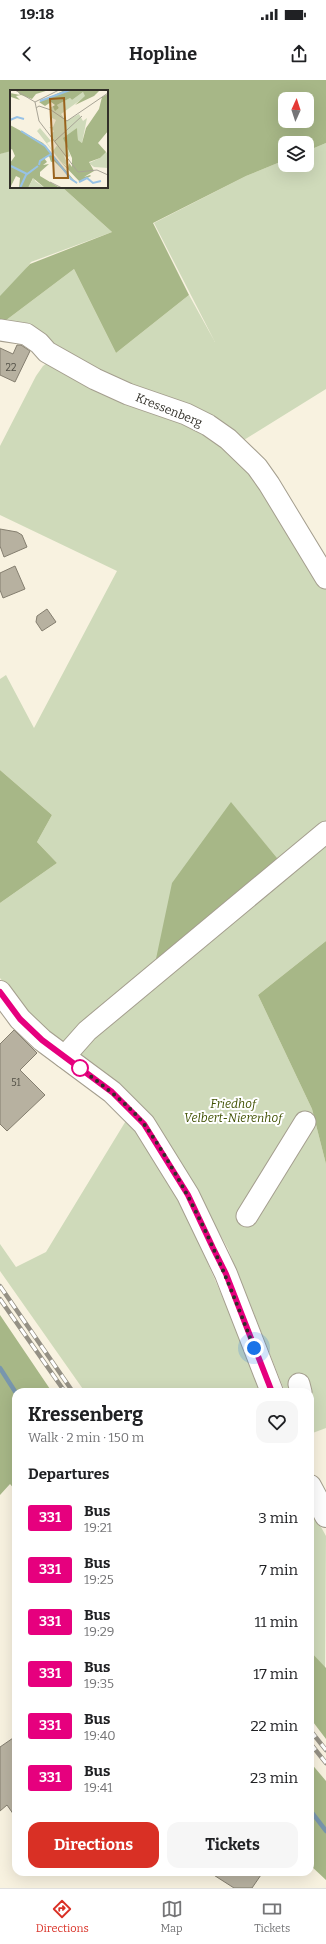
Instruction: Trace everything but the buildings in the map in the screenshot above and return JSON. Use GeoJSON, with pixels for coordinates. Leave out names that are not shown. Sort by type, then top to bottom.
{"type":"FeatureCollection","features":[{"type":"Feature","properties":{"kind":"main road"},"geometry":{"type":"LineString","coordinates":[[0,992],[20,1019],[42,1040],[112,1092],[144,1124],[188,1195],[226,1274],[270,1388]]}},
{"type":"Feature","properties":{"kind":"main road"},"geometry":{"type":"LineString","coordinates":[[314,1494],[326,1516]]}},
{"type":"Feature","properties":{"kind":"street","name":"Kressenberg"},"geometry":{"type":"LineString","coordinates":[[0,330],[26,334],[39,343],[47,352],[95,379],[128,394],[186,414],[208,425],[228,439],[257,467],[269,484],[326,578]]}},
{"type":"Feature","properties":{"kind":"street"},"geometry":{"type":"LineString","coordinates":[[64,1057],[87,1032],[326,832]]}},
{"type":"Feature","properties":{"kind":"street"},"geometry":{"type":"LineString","coordinates":[[247,1216],[305,1122]]}},
{"type":"Feature","properties":{"kind":"green space"},"geometry":{"type":"Polygon","coordinates":[[[0,80],[326,80],[326,143],[314,148],[314,136],[278,136],[278,163],[246,176],[153,223],[189,295],[116,353],[74,269],[5,321],[0,321],[0,296],[30,264],[112,232],[63,188],[108,188],[108,90],[10,90],[10,151],[0,154],[0,80]]]}},
{"type":"Feature","properties":{"kind":"green space"},"geometry":{"type":"Polygon","coordinates":[[[326,143],[326,389],[239,443],[5,321],[74,269],[116,353],[189,295],[215,342],[154,223],[246,176],[278,163],[278,172],[314,172],[314,148],[326,143]]]}},
{"type":"Feature","properties":{"kind":"green space"},"geometry":{"type":"Polygon","coordinates":[[[10,150],[10,188],[63,188],[112,232],[31,262],[0,304],[0,154],[10,150]]]}},
{"type":"Feature","properties":{"kind":"green space"},"geometry":{"type":"Polygon","coordinates":[[[51,360],[234,448],[326,583],[326,827],[282,864],[231,803],[153,973],[64,1043],[56,1039],[28,1015],[0,978],[0,903],[57,863],[37,842],[52,815],[0,770],[0,679],[6,675],[34,728],[117,571],[0,515],[0,446],[36,376],[43,366],[51,360]]]}},
{"type":"Feature","properties":{"kind":"green space"},"geometry":{"type":"Polygon","coordinates":[[[0,770],[52,815],[37,842],[57,863],[0,903],[0,770]]]}},
{"type":"Feature","properties":{"kind":"green space"},"geometry":{"type":"Polygon","coordinates":[[[231,802],[282,864],[153,973],[172,883],[231,802]]]}},
{"type":"Feature","properties":{"kind":"green space","name":"Friedhof Velbert-Nierenhof"},"geometry":{"type":"Polygon","coordinates":[[[326,837],[326,941],[258,995],[312,1109],[326,1164],[326,1428],[314,1432],[314,1388],[283,1388],[228,1249],[201,1199],[76,1052],[326,837]]]}},
{"type":"Feature","properties":{"kind":"green space"},"geometry":{"type":"Polygon","coordinates":[[[326,941],[326,1164],[312,1109],[258,995],[326,941]]]}},
{"type":"Feature","properties":{"kind":"green space"},"geometry":{"type":"Polygon","coordinates":[[[127,1119],[156,1157],[176,1191],[237,1330],[260,1388],[82,1388],[0,1271],[0,1244],[16,1267],[46,1252],[127,1119]]]}},
{"type":"Feature","properties":{"kind":"green space"},"geometry":{"type":"Polygon","coordinates":[[[0,1315],[49,1388],[12,1388],[12,1486],[10,1484],[0,1495],[0,1315]]]}},
{"type":"Feature","properties":{"kind":"green space"},"geometry":{"type":"Polygon","coordinates":[[[314,1514],[326,1536],[325,1668],[314,1656],[314,1514]]]}},
{"type":"Feature","properties":{"kind":"green space"},"geometry":{"type":"Polygon","coordinates":[[[314,1655],[326,1668],[326,1739],[314,1723],[314,1655]]]}},
{"type":"Feature","properties":{"kind":"green space"},"geometry":{"type":"Polygon","coordinates":[[[314,1767],[326,1781],[326,1880],[314,1869],[314,1767]]]}},
{"type":"Feature","properties":{"kind":"waterway"},"geometry":{"type":"LineString","coordinates":[[0,1368],[13,1388]]}},
{"type":"Feature","properties":{"kind":"waterway"},"geometry":{"type":"LineString","coordinates":[[314,1815],[326,1831]]}},
{"type":"Feature","properties":{"kind":"railway"},"geometry":{"type":"LineString","coordinates":[[0,1286],[70,1388]]}},
{"type":"Feature","properties":{"kind":"railway"},"geometry":{"type":"LineString","coordinates":[[0,1299],[62,1388]]}},
{"type":"Feature","properties":{"kind":"railway"},"geometry":{"type":"LineString","coordinates":[[314,1735],[326,1750]]}},
{"type":"Feature","properties":{"kind":"railway"},"geometry":{"type":"LineString","coordinates":[[314,1748],[326,1763]]}},
{"type":"Feature","properties":{"kind":"bus line","name":"331"},"geometry":{"type":"LineString","coordinates":[[0,992],[20,1019],[42,1040],[112,1092],[144,1124],[188,1195],[226,1274],[270,1388]]}},
{"type":"Feature","properties":{"kind":"route"},"geometry":{"type":"LineString","coordinates":[[80,1068],[112,1092],[144,1124],[167,1159],[188,1195],[226,1274],[254,1348]]}}]}
